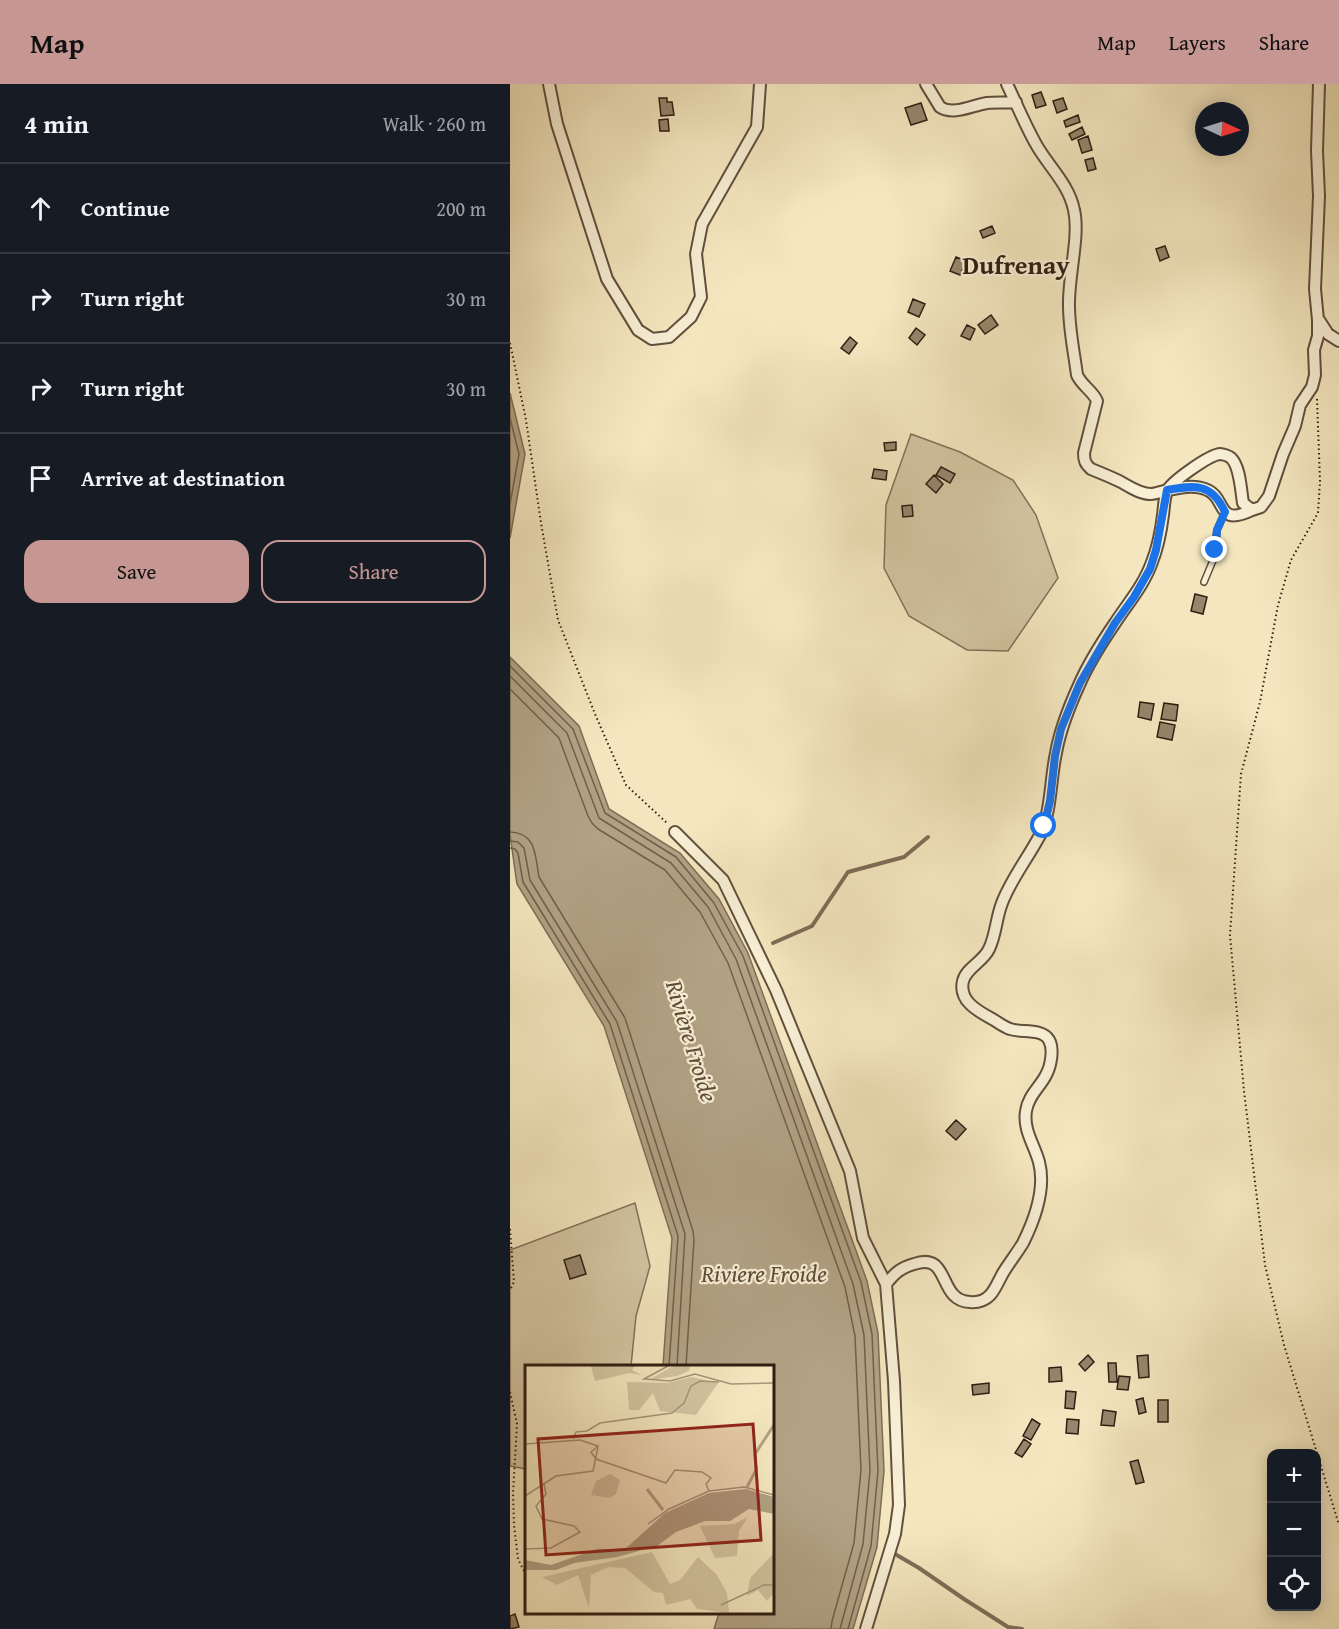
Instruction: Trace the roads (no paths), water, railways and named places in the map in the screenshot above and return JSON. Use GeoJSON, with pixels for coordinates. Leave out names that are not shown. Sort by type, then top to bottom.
{"type":"FeatureCollection","features":[{"type":"Feature","properties":{"kind":"street"},"geometry":{"type":"LineString","coordinates":[[549,84],[557,124],[607,279],[638,330],[652,339],[669,337],[691,317],[701,297],[696,254],[702,224],[757,127],[760,84]]}},
{"type":"Feature","properties":{"kind":"street"},"geometry":{"type":"LineString","coordinates":[[926,84],[944,110],[958,110],[990,103],[1016,102]]}},
{"type":"Feature","properties":{"kind":"street"},"geometry":{"type":"LineString","coordinates":[[1007,84],[1037,145],[1065,186],[1074,212],[1075,230],[1069,307],[1071,330],[1077,375],[1096,401],[1084,453],[1086,464],[1091,469],[1138,491],[1151,494],[1191,486],[1205,488],[1215,496],[1225,512],[1232,516],[1261,507],[1269,496],[1295,426],[1300,405],[1312,387],[1315,375],[1314,350],[1318,336],[1315,289],[1319,206],[1317,151],[1319,84]]}},
{"type":"Feature","properties":{"kind":"street"},"geometry":{"type":"LineString","coordinates":[[1318,320],[1328,334],[1339,341]]}},
{"type":"Feature","properties":{"kind":"street"},"geometry":{"type":"LineString","coordinates":[[886,1284],[898,1270],[924,1261],[933,1262],[954,1297],[960,1301],[969,1302],[982,1300],[993,1292],[1023,1243],[1040,1195],[1041,1174],[1039,1162],[1025,1125],[1026,1108],[1035,1090],[1047,1074],[1052,1049],[1049,1040],[1044,1035],[1011,1030],[978,1011],[965,999],[963,981],[967,973],[988,953],[1002,901],[1044,826],[1061,729],[1080,683],[1108,633],[1134,597],[1150,569],[1156,550],[1167,490],[1177,479],[1205,461],[1220,454],[1229,456],[1238,470],[1244,503],[1252,510]]}},
{"type":"Feature","properties":{"kind":"street"},"geometry":{"type":"LineString","coordinates":[[675,831],[723,880],[777,990],[850,1171],[863,1238],[886,1284],[894,1381],[899,1505],[896,1534],[866,1629]]}},
{"type":"Feature","properties":{"kind":"lane"},"geometry":{"type":"LineString","coordinates":[[1204,582],[1214,558],[1217,530],[1225,512]]}},
{"type":"Feature","properties":{"kind":"water"},"geometry":{"type":"Polygon","coordinates":[[[510,393],[525,454],[510,538],[510,393]]]}},
{"type":"Feature","properties":{"kind":"water","name":"Riviere Froide"},"geometry":{"type":"Polygon","coordinates":[[[510,657],[579,726],[609,809],[680,853],[719,899],[748,953],[867,1281],[878,1333],[884,1471],[877,1547],[853,1629],[714,1629],[719,1614],[774,1614],[774,1365],[663,1365],[672,1238],[604,1026],[517,884],[510,835],[510,657]]]}},
{"type":"Feature","properties":{"kind":"waterway"},"geometry":{"type":"LineString","coordinates":[[773,943],[812,926],[848,872],[904,857],[928,837]]}},
{"type":"Feature","properties":{"kind":"waterway"},"geometry":{"type":"LineString","coordinates":[[895,1554],[1008,1627],[1022,1629]]}},
{"type":"Feature","properties":{"kind":"district","name":"Dufrenay"},"geometry":{"type":"Point","coordinates":[1016,264]}},
{"type":"Feature","properties":{"kind":"water label","name":"Rivière Froide"},"geometry":{"type":"Point","coordinates":[692,1041]}}]}
